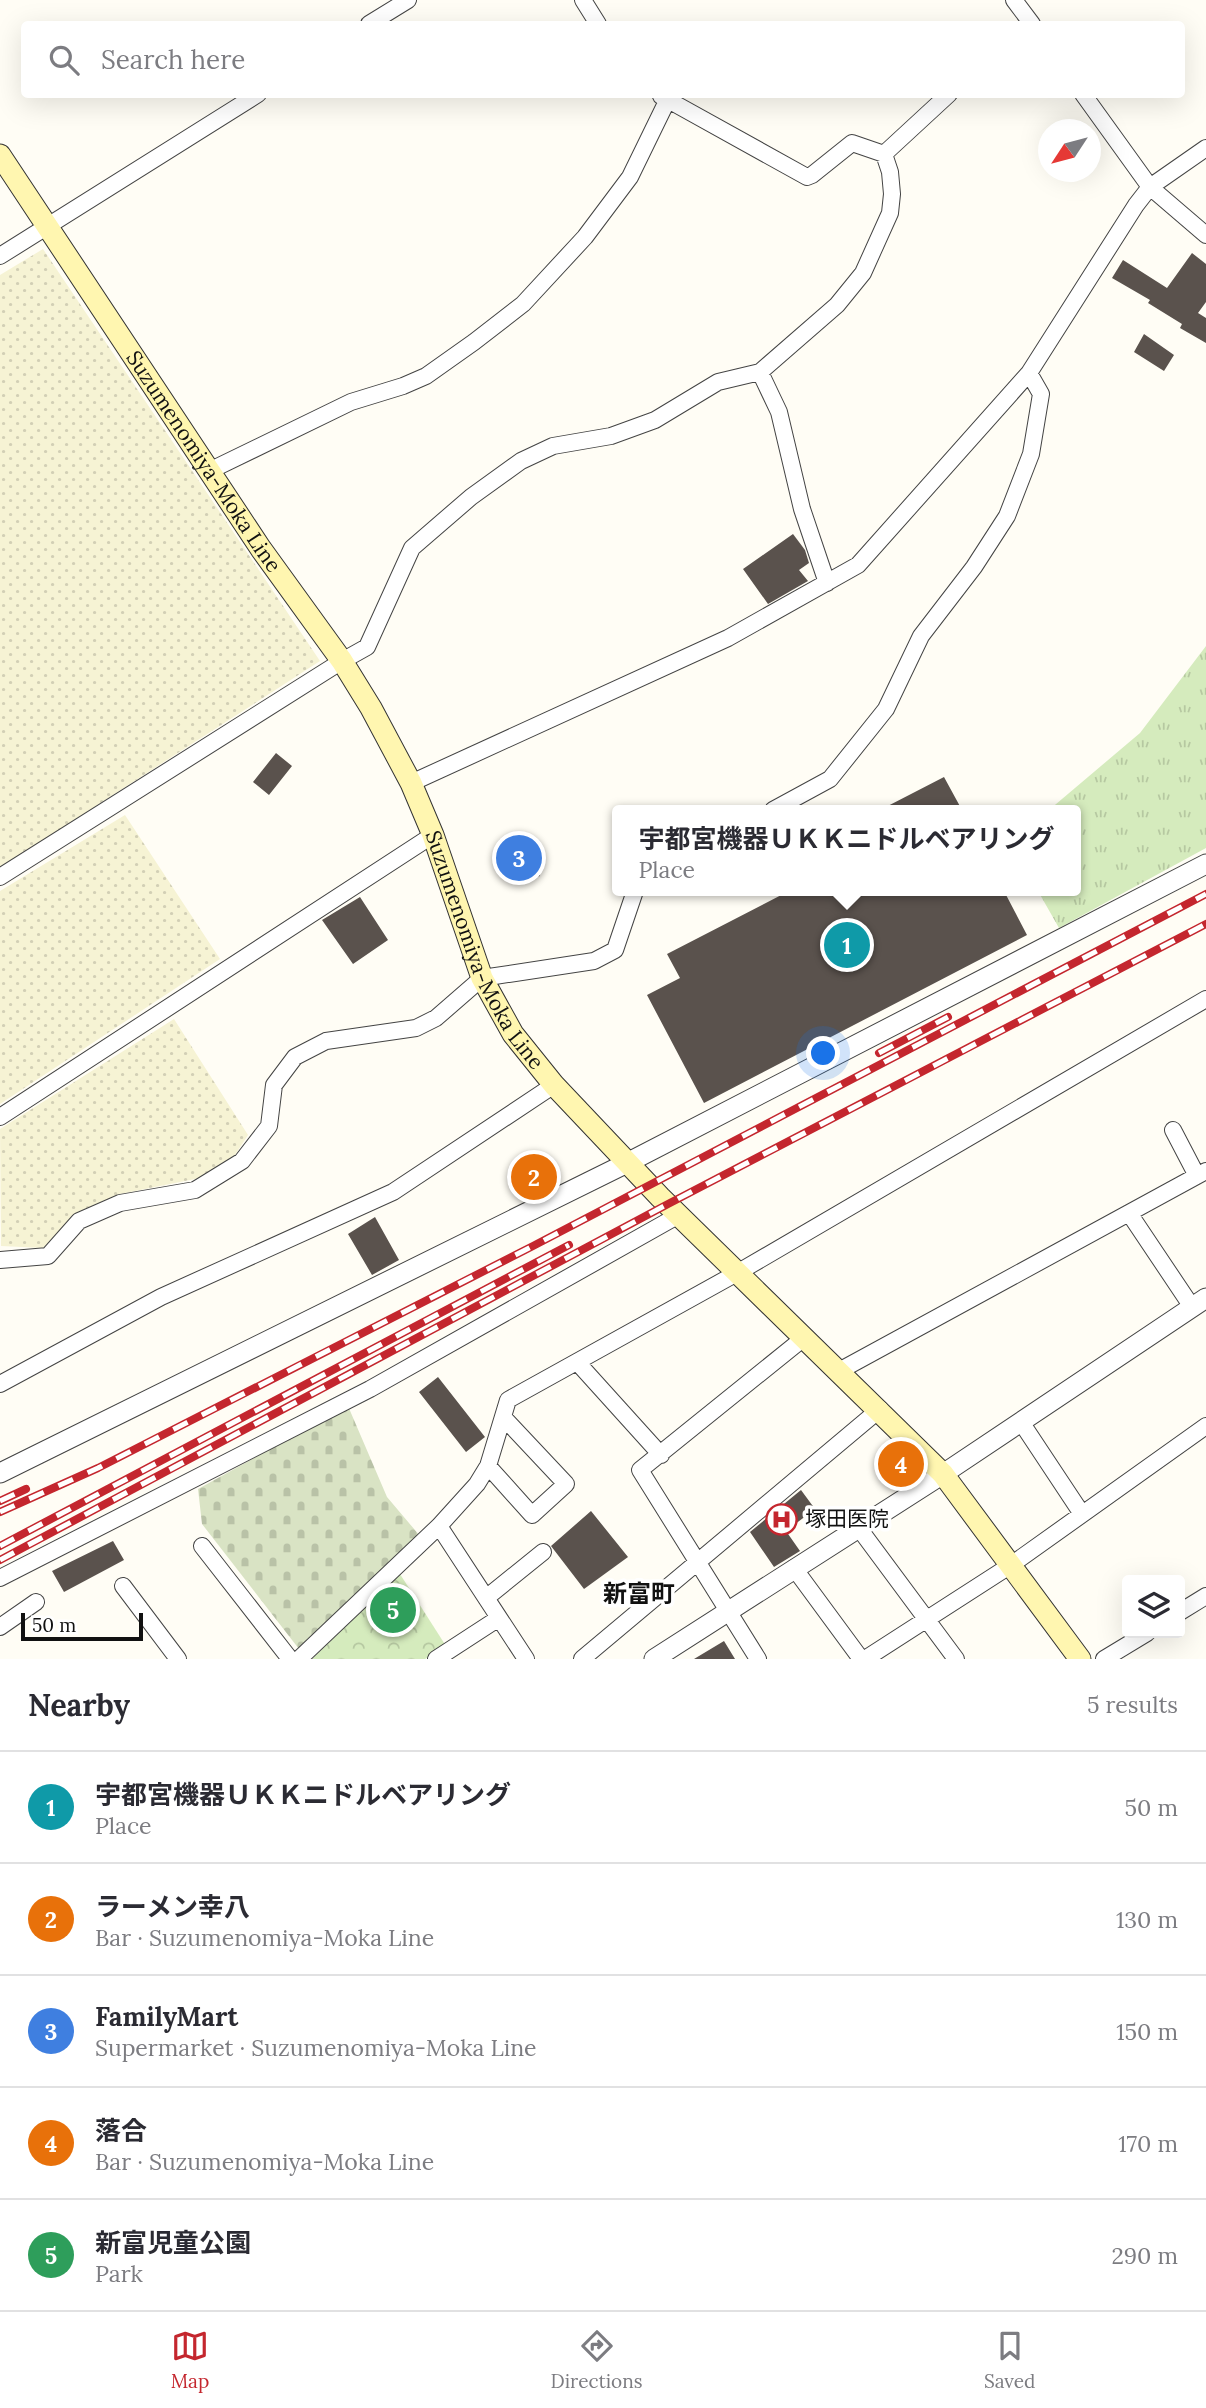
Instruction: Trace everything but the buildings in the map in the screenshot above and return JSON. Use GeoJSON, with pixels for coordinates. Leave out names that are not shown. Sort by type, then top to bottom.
{"type":"FeatureCollection","features":[{"type":"Feature","properties":{"kind":"main road","name":"Suzumenomiya-Moka Line"},"geometry":{"type":"LineString","coordinates":[[0,155],[261,549],[342,661],[391,744],[433,835],[481,978],[513,1034],[554,1084],[627,1163],[737,1273],[880,1409],[943,1474],[1011,1565],[1072,1656]]}},
{"type":"Feature","properties":{"kind":"street"},"geometry":{"type":"LineString","coordinates":[[374,21],[408,0]]}},
{"type":"Feature","properties":{"kind":"street"},"geometry":{"type":"LineString","coordinates":[[583,0],[596,21]]}},
{"type":"Feature","properties":{"kind":"street"},"geometry":{"type":"LineString","coordinates":[[1014,0],[1027,21]]}},
{"type":"Feature","properties":{"kind":"street"},"geometry":{"type":"LineString","coordinates":[[0,257],[252,98]]}},
{"type":"Feature","properties":{"kind":"street"},"geometry":{"type":"LineString","coordinates":[[209,471],[351,402],[426,376],[523,304],[585,237],[630,177],[663,98]]}},
{"type":"Feature","properties":{"kind":"street"},"geometry":{"type":"LineString","coordinates":[[665,98],[807,177],[852,143],[884,154]]}},
{"type":"Feature","properties":{"kind":"street"},"geometry":{"type":"LineString","coordinates":[[884,154],[945,98]]}},
{"type":"Feature","properties":{"kind":"street"},"geometry":{"type":"LineString","coordinates":[[1086,98],[1150,187],[1206,235]]}},
{"type":"Feature","properties":{"kind":"street"},"geometry":{"type":"LineString","coordinates":[[411,783],[728,638],[858,565],[1029,373],[1150,187],[1206,148]]}},
{"type":"Feature","properties":{"kind":"street"},"geometry":{"type":"LineString","coordinates":[[0,877],[367,647],[412,548],[471,497],[521,461],[553,446],[611,436],[655,420],[718,382],[760,372],[837,305],[863,273],[890,213],[890,172],[884,154]]}},
{"type":"Feature","properties":{"kind":"street"},"geometry":{"type":"LineString","coordinates":[[760,372],[779,412],[802,509],[827,583]]}},
{"type":"Feature","properties":{"kind":"street"},"geometry":{"type":"LineString","coordinates":[[783,805],[830,779],[886,709],[921,636],[974,567],[1007,516],[1031,454],[1041,394],[1029,373]]}},
{"type":"Feature","properties":{"kind":"street"},"geometry":{"type":"LineString","coordinates":[[0,1117],[433,835]]}},
{"type":"Feature","properties":{"kind":"street"},"geometry":{"type":"LineString","coordinates":[[0,1473],[627,1163],[1206,864]]}},
{"type":"Feature","properties":{"kind":"street"},"geometry":{"type":"LineString","coordinates":[[0,1260],[47,1256],[79,1221],[120,1203],[195,1190],[242,1161],[269,1126],[274,1085],[295,1057],[327,1041],[416,1028],[436,1018],[481,978],[594,961],[615,950],[633,896]]}},
{"type":"Feature","properties":{"kind":"street"},"geometry":{"type":"LineString","coordinates":[[299,1659],[439,1526],[477,1484],[488,1466],[508,1400],[737,1273],[1206,999]]}},
{"type":"Feature","properties":{"kind":"street"},"geometry":{"type":"LineString","coordinates":[[0,1384],[161,1297],[393,1192],[554,1084]]}},
{"type":"Feature","properties":{"kind":"street"},"geometry":{"type":"LineString","coordinates":[[839,1370],[1202,1174],[1173,1130]]}},
{"type":"Feature","properties":{"kind":"street"},"geometry":{"type":"LineString","coordinates":[[654,1659],[728,1609],[943,1474],[1199,1303],[1129,1213]]}},
{"type":"Feature","properties":{"kind":"street"},"geometry":{"type":"LineString","coordinates":[[0,1578],[370,1389],[679,1215]]}},
{"type":"Feature","properties":{"kind":"street"},"geometry":{"type":"LineString","coordinates":[[758,1659],[640,1470],[805,1337]]}},
{"type":"Feature","properties":{"kind":"street"},"geometry":{"type":"LineString","coordinates":[[577,1362],[661,1455]]}},
{"type":"Feature","properties":{"kind":"street"},"geometry":{"type":"LineString","coordinates":[[582,1659],[880,1409]]}},
{"type":"Feature","properties":{"kind":"street"},"geometry":{"type":"LineString","coordinates":[[488,1466],[532,1515],[566,1484],[503,1417]]}},
{"type":"Feature","properties":{"kind":"street"},"geometry":{"type":"LineString","coordinates":[[1021,1422],[1082,1514]]}},
{"type":"Feature","properties":{"kind":"street"},"geometry":{"type":"LineString","coordinates":[[794,1568],[863,1659],[1011,1565],[1206,1426]]}},
{"type":"Feature","properties":{"kind":"street"},"geometry":{"type":"LineString","coordinates":[[439,1526],[526,1659]]}},
{"type":"Feature","properties":{"kind":"street"},"geometry":{"type":"LineString","coordinates":[[858,1527],[956,1659]]}},
{"type":"Feature","properties":{"kind":"street"},"geometry":{"type":"LineString","coordinates":[[202,1546],[290,1659]]}},
{"type":"Feature","properties":{"kind":"street"},"geometry":{"type":"LineString","coordinates":[[486,1598],[543,1552]]}},
{"type":"Feature","properties":{"kind":"street"},"geometry":{"type":"LineString","coordinates":[[123,1586],[178,1659]]}},
{"type":"Feature","properties":{"kind":"street"},"geometry":{"type":"LineString","coordinates":[[1185,1609],[1206,1596]]}},
{"type":"Feature","properties":{"kind":"street"},"geometry":{"type":"LineString","coordinates":[[0,1627],[36,1602]]}},
{"type":"Feature","properties":{"kind":"street"},"geometry":{"type":"LineString","coordinates":[[436,1659],[499,1618]]}},
{"type":"Feature","properties":{"kind":"street"},"geometry":{"type":"LineString","coordinates":[[1104,1659],[1139,1638]]}},
{"type":"Feature","properties":{"kind":"shaded area"},"geometry":{"type":"Polygon","coordinates":[[[43,249],[320,661],[0,868],[0,275],[43,249]]]}},
{"type":"Feature","properties":{"kind":"shaded area"},"geometry":{"type":"Polygon","coordinates":[[[125,815],[220,959],[0,1104],[0,891],[125,815]]]}},
{"type":"Feature","properties":{"kind":"shaded area"},"geometry":{"type":"Polygon","coordinates":[[[174,1019],[248,1135],[235,1155],[200,1178],[120,1194],[78,1212],[43,1248],[1,1246],[0,1129],[174,1019]]]}},
{"type":"Feature","properties":{"kind":"green space"},"geometry":{"type":"Polygon","coordinates":[[[1206,646],[1206,848],[1059,928],[1041,896],[1081,896],[1081,805],[1055,805],[1140,733],[1206,646]]]}},
{"type":"Feature","properties":{"kind":"green space"},"geometry":{"type":"Polygon","coordinates":[[[348,1406],[387,1497],[420,1536],[299,1649],[202,1524],[198,1489],[348,1406]]]}},
{"type":"Feature","properties":{"kind":"green space"},"geometry":{"type":"Polygon","coordinates":[[[400,1574],[446,1646],[425,1659],[312,1659],[400,1574]]]}},
{"type":"Feature","properties":{"kind":"railway"},"geometry":{"type":"LineString","coordinates":[[0,1512],[98,1468],[533,1246],[1206,894]]}},
{"type":"Feature","properties":{"kind":"railway"},"geometry":{"type":"LineString","coordinates":[[0,1560],[668,1204],[1206,924]]}},
{"type":"Feature","properties":{"kind":"railway"},"geometry":{"type":"LineString","coordinates":[[879,1053],[948,1017]]}},
{"type":"Feature","properties":{"kind":"railway"},"geometry":{"type":"LineString","coordinates":[[0,1546],[569,1245]]}},
{"type":"Feature","properties":{"kind":"railway"},"geometry":{"type":"LineString","coordinates":[[0,1501],[26,1489]]}},
{"type":"Feature","properties":{"kind":"place","name":"FamilyMart"},"geometry":{"type":"Point","coordinates":[519,858]}},
{"type":"Feature","properties":{"kind":"place","name":"宇都宮機器ＵＫＫニドルベアリング"},"geometry":{"type":"Point","coordinates":[847,945]}},
{"type":"Feature","properties":{"kind":"place","name":"ラーメン幸八"},"geometry":{"type":"Point","coordinates":[534,1177]}},
{"type":"Feature","properties":{"kind":"place","name":"落合"},"geometry":{"type":"Point","coordinates":[901,1464]}},
{"type":"Feature","properties":{"kind":"place","name":"塚田医院"},"geometry":{"type":"Point","coordinates":[782,1519]}},
{"type":"Feature","properties":{"kind":"place","name":"新富児童公園"},"geometry":{"type":"Point","coordinates":[393,1610]}},
{"type":"Feature","properties":{"kind":"district","name":"新富町"},"geometry":{"type":"Point","coordinates":[639,1594]}}]}
